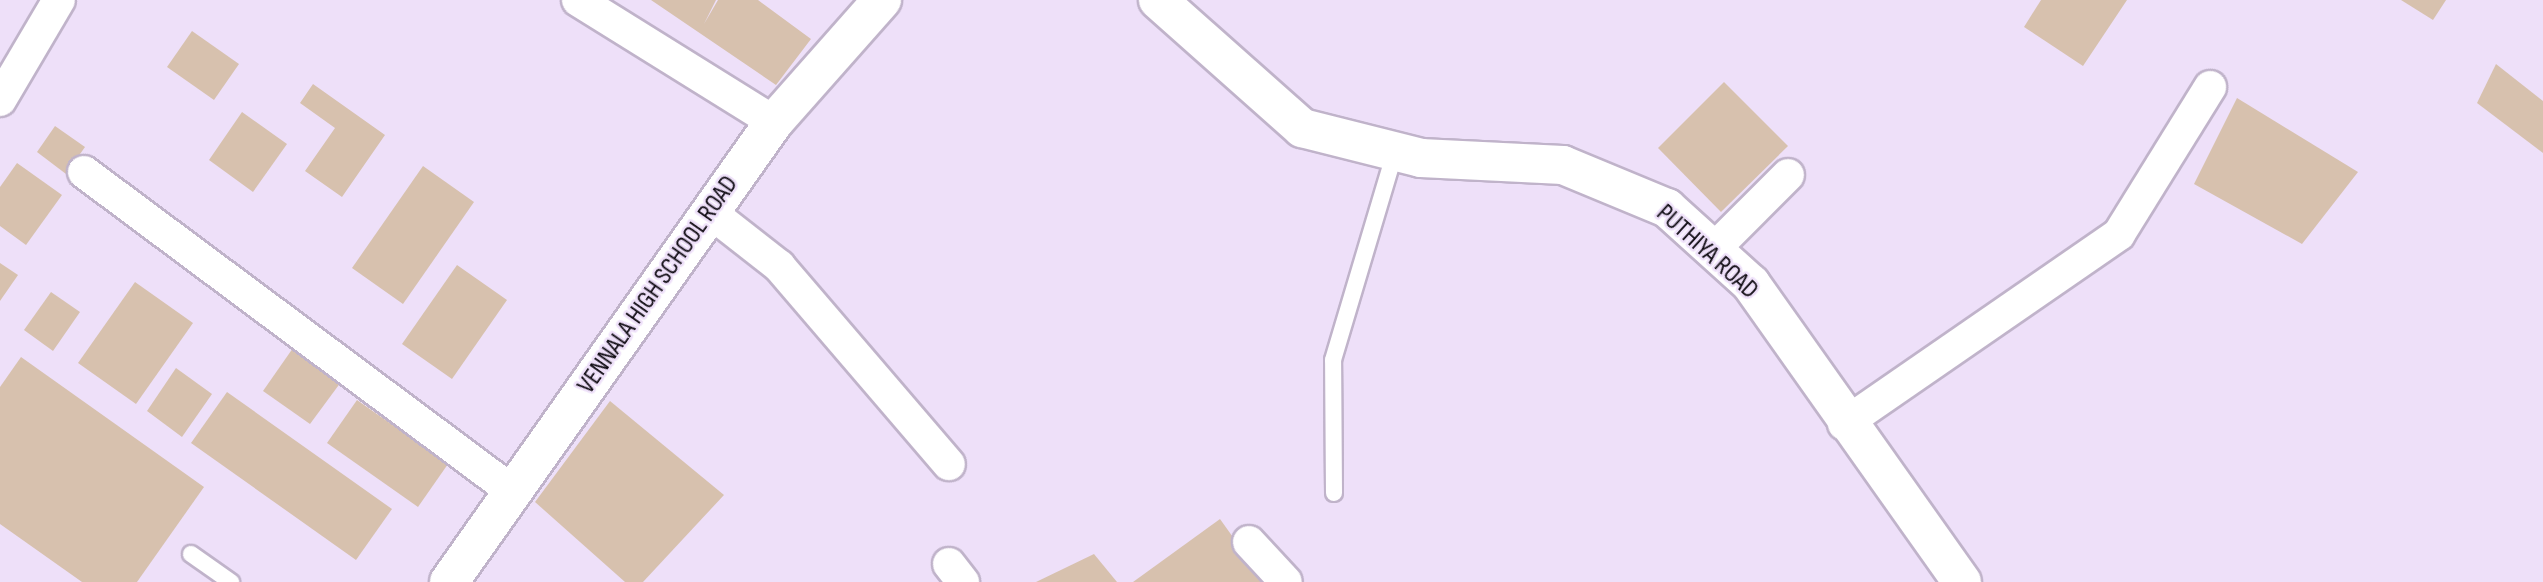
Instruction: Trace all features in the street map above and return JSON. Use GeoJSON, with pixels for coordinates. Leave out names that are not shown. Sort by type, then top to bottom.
{"type":"FeatureCollection","features":[{"type":"Feature","properties":{"kind":"street"},"geometry":{"type":"LineString","coordinates":[[0,100],[59,0]]}},
{"type":"Feature","properties":{"kind":"street"},"geometry":{"type":"LineString","coordinates":[[578,0],[774,122]]}},
{"type":"Feature","properties":{"kind":"street","name":"VENNALA HIGH SCHOOL ROAD"},"geometry":{"type":"LineString","coordinates":[[449,582],[774,122],[882,0]]}},
{"type":"Feature","properties":{"kind":"street","name":"PUTHIYA ROAD"},"geometry":{"type":"LineString","coordinates":[[1158,0],[1301,128],[1395,152],[1563,165],[1667,208],[1751,284],[1844,424],[1962,582]]}},
{"type":"Feature","properties":{"kind":"street"},"geometry":{"type":"LineString","coordinates":[[1844,424],[2119,234],[2210,87]]}},
{"type":"Feature","properties":{"kind":"street"},"geometry":{"type":"LineString","coordinates":[[85,172],[512,491]]}},
{"type":"Feature","properties":{"kind":"street"},"geometry":{"type":"LineString","coordinates":[[1713,250],[1788,175]]}},
{"type":"Feature","properties":{"kind":"street"},"geometry":{"type":"LineString","coordinates":[[710,212],[779,266],[949,464]]}},
{"type":"Feature","properties":{"kind":"street"},"geometry":{"type":"LineString","coordinates":[[1250,542],[1286,582]]}},
{"type":"Feature","properties":{"kind":"lane"},"geometry":{"type":"LineString","coordinates":[[1334,493],[1332,360],[1395,152]]}},
{"type":"Feature","properties":{"kind":"lane"},"geometry":{"type":"LineString","coordinates":[[191,554],[231,582]]}},
{"type":"Feature","properties":{"kind":"building"},"geometry":{"type":"Polygon","coordinates":[[[651,0],[716,0],[704,24],[718,0],[758,0],[811,39],[776,85],[651,0]]]}},
{"type":"Feature","properties":{"kind":"building"},"geometry":{"type":"Polygon","coordinates":[[[2041,0],[2127,0],[2083,66],[2024,27],[2041,0]]]}},
{"type":"Feature","properties":{"kind":"building"},"geometry":{"type":"Polygon","coordinates":[[[2401,0],[2446,0],[2433,20],[2401,0]]]}},
{"type":"Feature","properties":{"kind":"building"},"geometry":{"type":"Polygon","coordinates":[[[192,31],[239,64],[214,100],[167,67],[192,31]]]}},
{"type":"Feature","properties":{"kind":"building"},"geometry":{"type":"Polygon","coordinates":[[[2496,64],[2543,101],[2543,153],[2477,103],[2496,64]]]}},
{"type":"Feature","properties":{"kind":"building"},"geometry":{"type":"Polygon","coordinates":[[[1724,82],[1788,146],[1721,212],[1658,148],[1724,82]]]}},
{"type":"Feature","properties":{"kind":"building"},"geometry":{"type":"Polygon","coordinates":[[[313,84],[385,135],[342,197],[305,171],[335,128],[300,103],[313,84]]]}},
{"type":"Feature","properties":{"kind":"building"},"geometry":{"type":"Polygon","coordinates":[[[2237,98],[2358,172],[2302,244],[2194,184],[2237,98]]]}},
{"type":"Feature","properties":{"kind":"building"},"geometry":{"type":"Polygon","coordinates":[[[242,112],[287,144],[253,192],[209,160],[242,112]]]}},
{"type":"Feature","properties":{"kind":"building"},"geometry":{"type":"Polygon","coordinates":[[[55,126],[85,147],[66,174],[37,152],[55,126]]]}},
{"type":"Feature","properties":{"kind":"building"},"geometry":{"type":"Polygon","coordinates":[[[17,163],[62,195],[26,245],[0,226],[0,187],[17,163]]]}},
{"type":"Feature","properties":{"kind":"building"},"geometry":{"type":"Polygon","coordinates":[[[423,166],[474,202],[403,304],[352,268],[423,166]]]}},
{"type":"Feature","properties":{"kind":"building"},"geometry":{"type":"Polygon","coordinates":[[[0,263],[18,275],[0,301],[0,263]]]}},
{"type":"Feature","properties":{"kind":"building"},"geometry":{"type":"Polygon","coordinates":[[[457,265],[507,300],[452,379],[402,344],[457,265]]]}},
{"type":"Feature","properties":{"kind":"building"},"geometry":{"type":"Polygon","coordinates":[[[135,282],[193,323],[136,404],[78,363],[135,282]]]}},
{"type":"Feature","properties":{"kind":"building"},"geometry":{"type":"Polygon","coordinates":[[[51,292],[80,312],[53,351],[24,330],[51,292]]]}},
{"type":"Feature","properties":{"kind":"building"},"geometry":{"type":"Polygon","coordinates":[[[293,348],[341,382],[310,424],[263,391],[293,348]]]}},
{"type":"Feature","properties":{"kind":"building"},"geometry":{"type":"Polygon","coordinates":[[[21,357],[204,487],[137,582],[82,582],[0,524],[0,387],[21,357]]]}},
{"type":"Feature","properties":{"kind":"building"},"geometry":{"type":"Polygon","coordinates":[[[176,368],[212,394],[182,437],[147,411],[176,368]]]}},
{"type":"Feature","properties":{"kind":"building"},"geometry":{"type":"Polygon","coordinates":[[[227,392],[392,509],[356,560],[191,443],[227,392]]]}},
{"type":"Feature","properties":{"kind":"building"},"geometry":{"type":"Polygon","coordinates":[[[357,400],[448,464],[418,507],[327,443],[357,400]]]}},
{"type":"Feature","properties":{"kind":"building"},"geometry":{"type":"Polygon","coordinates":[[[610,401],[724,495],[643,582],[625,582],[535,502],[610,401]]]}},
{"type":"Feature","properties":{"kind":"building"},"geometry":{"type":"Polygon","coordinates":[[[1220,519],[1265,582],[1133,582],[1220,519]]]}},
{"type":"Feature","properties":{"kind":"building"},"geometry":{"type":"Polygon","coordinates":[[[1094,554],[1117,582],[1036,582],[1094,554]]]}}]}
